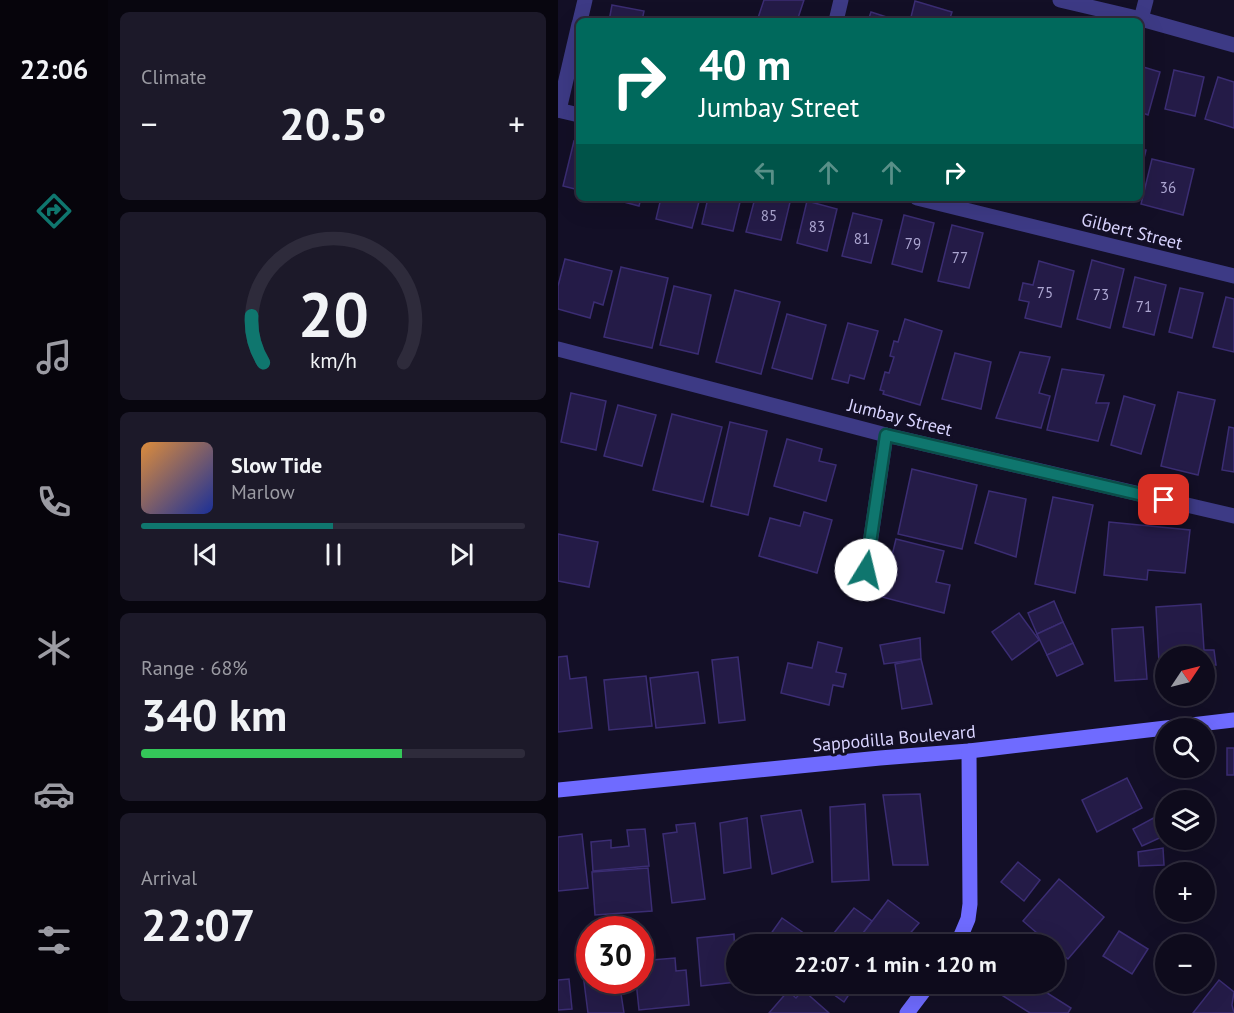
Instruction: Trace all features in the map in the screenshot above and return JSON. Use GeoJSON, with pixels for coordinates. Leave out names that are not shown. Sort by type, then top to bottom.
{"type":"FeatureCollection","features":[{"type":"Feature","properties":{"kind":"street"},"geometry":{"type":"LineString","coordinates":[[580,18],[585,0]]}},
{"type":"Feature","properties":{"kind":"street"},"geometry":{"type":"LineString","coordinates":[[837,18],[841,0]]}},
{"type":"Feature","properties":{"kind":"street"},"geometry":{"type":"LineString","coordinates":[[1060,0],[1138,18]]}},
{"type":"Feature","properties":{"kind":"street"},"geometry":{"type":"LineString","coordinates":[[1142,18],[1146,0]]}},
{"type":"Feature","properties":{"kind":"street"},"geometry":{"type":"LineString","coordinates":[[1143,19],[1234,45]]}},
{"type":"Feature","properties":{"kind":"street"},"geometry":{"type":"LineString","coordinates":[[576,35],[558,110],[576,114]]}},
{"type":"Feature","properties":{"kind":"street","name":"Gilbert Street"},"geometry":{"type":"LineString","coordinates":[[929,201],[1234,276]]}},
{"type":"Feature","properties":{"kind":"street","name":"Jumbay Street"},"geometry":{"type":"LineString","coordinates":[[558,349],[886,435],[1234,521]]}},
{"type":"Feature","properties":{"kind":"street"},"geometry":{"type":"LineString","coordinates":[[866,570],[886,435]]}},
{"type":"Feature","properties":{"kind":"street","name":"Sappodilla Boulevard"},"geometry":{"type":"LineString","coordinates":[[558,790],[969,751],[1234,720]]}},
{"type":"Feature","properties":{"kind":"street"},"geometry":{"type":"LineString","coordinates":[[962,934],[968,919],[970,904],[969,751]]}},
{"type":"Feature","properties":{"kind":"street"},"geometry":{"type":"LineString","coordinates":[[907,1013],[921,994]]}},
{"type":"Feature","properties":{"kind":"building"},"geometry":{"type":"Polygon","coordinates":[[[764,0],[804,0],[798,18],[758,18],[764,0]]]}},
{"type":"Feature","properties":{"kind":"building"},"geometry":{"type":"Polygon","coordinates":[[[915,1],[952,12],[950,18],[911,18],[915,1]]]}},
{"type":"Feature","properties":{"kind":"building"},"geometry":{"type":"Polygon","coordinates":[[[612,5],[644,11],[643,18],[610,18],[612,5]]]}},
{"type":"Feature","properties":{"kind":"building"},"geometry":{"type":"Polygon","coordinates":[[[871,12],[890,18],[869,18],[871,12]]]}},
{"type":"Feature","properties":{"kind":"building"},"geometry":{"type":"Polygon","coordinates":[[[1143,67],[1160,72],[1148,115],[1143,113],[1143,67]]]}},
{"type":"Feature","properties":{"kind":"building"},"geometry":{"type":"Polygon","coordinates":[[[1174,70],[1204,77],[1195,116],[1165,109],[1174,70]]]}},
{"type":"Feature","properties":{"kind":"building"},"geometry":{"type":"Polygon","coordinates":[[[1218,77],[1234,82],[1234,128],[1205,119],[1218,77]]]}},
{"type":"Feature","properties":{"kind":"building"},"geometry":{"type":"Polygon","coordinates":[[[574,141],[576,141],[576,189],[563,186],[574,141]]]}},
{"type":"Feature","properties":{"kind":"building"},"geometry":{"type":"Polygon","coordinates":[[[1152,159],[1194,169],[1183,215],[1141,204],[1152,159]]]}},
{"type":"Feature","properties":{"kind":"building"},"geometry":{"type":"Polygon","coordinates":[[[620,201],[640,201],[639,206],[620,201]]]}},
{"type":"Feature","properties":{"kind":"building"},"geometry":{"type":"Polygon","coordinates":[[[660,201],[699,201],[692,228],[656,219],[660,201]]]}},
{"type":"Feature","properties":{"kind":"building"},"geometry":{"type":"Polygon","coordinates":[[[707,201],[740,201],[733,231],[702,224],[707,201]]]}},
{"type":"Feature","properties":{"kind":"building"},"geometry":{"type":"Polygon","coordinates":[[[754,201],[790,201],[781,240],[746,232],[754,201]]]}},
{"type":"Feature","properties":{"kind":"building"},"geometry":{"type":"Polygon","coordinates":[[[807,201],[837,209],[827,251],[797,243],[807,201]]]}},
{"type":"Feature","properties":{"kind":"building"},"geometry":{"type":"Polygon","coordinates":[[[853,213],[882,220],[871,263],[842,256],[853,213]]]}},
{"type":"Feature","properties":{"kind":"building"},"geometry":{"type":"Polygon","coordinates":[[[904,215],[934,223],[922,272],[892,264],[904,215]]]}},
{"type":"Feature","properties":{"kind":"building"},"geometry":{"type":"Polygon","coordinates":[[[952,225],[983,233],[969,288],[938,281],[952,225]]]}},
{"type":"Feature","properties":{"kind":"building"},"geometry":{"type":"Polygon","coordinates":[[[565,259],[612,271],[603,305],[594,302],[590,318],[558,309],[558,286],[565,259]]]}},
{"type":"Feature","properties":{"kind":"building"},"geometry":{"type":"Polygon","coordinates":[[[1092,260],[1124,269],[1110,328],[1077,319],[1092,260]]]}},
{"type":"Feature","properties":{"kind":"building"},"geometry":{"type":"Polygon","coordinates":[[[1039,261],[1074,271],[1061,327],[1025,318],[1029,302],[1019,300],[1023,283],[1033,285],[1039,261]]]}},
{"type":"Feature","properties":{"kind":"building"},"geometry":{"type":"Polygon","coordinates":[[[621,267],[668,278],[652,348],[604,337],[621,267]]]}},
{"type":"Feature","properties":{"kind":"building"},"geometry":{"type":"Polygon","coordinates":[[[1135,277],[1166,285],[1154,335],[1123,327],[1135,277]]]}},
{"type":"Feature","properties":{"kind":"building"},"geometry":{"type":"Polygon","coordinates":[[[674,286],[711,295],[698,354],[660,345],[674,286]]]}},
{"type":"Feature","properties":{"kind":"building"},"geometry":{"type":"Polygon","coordinates":[[[1180,288],[1203,293],[1192,338],[1169,332],[1180,288]]]}},
{"type":"Feature","properties":{"kind":"building"},"geometry":{"type":"Polygon","coordinates":[[[735,290],[780,302],[761,374],[716,362],[735,290]]]}},
{"type":"Feature","properties":{"kind":"building"},"geometry":{"type":"Polygon","coordinates":[[[1226,297],[1234,299],[1234,352],[1213,347],[1226,297]]]}},
{"type":"Feature","properties":{"kind":"building"},"geometry":{"type":"Polygon","coordinates":[[[787,314],[826,325],[812,379],[772,368],[787,314]]]}},
{"type":"Feature","properties":{"kind":"building"},"geometry":{"type":"Polygon","coordinates":[[[905,319],[942,331],[920,405],[883,394],[884,391],[880,390],[885,372],[889,373],[894,357],[890,356],[894,341],[898,342],[905,319]]]}},
{"type":"Feature","properties":{"kind":"building"},"geometry":{"type":"Polygon","coordinates":[[[848,323],[878,331],[864,379],[850,375],[848,383],[832,379],[848,323]]]}},
{"type":"Feature","properties":{"kind":"building"},"geometry":{"type":"Polygon","coordinates":[[[1020,352],[1050,357],[1039,393],[1050,396],[1041,428],[996,418],[1020,352]]]}},
{"type":"Feature","properties":{"kind":"building"},"geometry":{"type":"Polygon","coordinates":[[[955,353],[991,362],[981,409],[942,399],[955,353]]]}},
{"type":"Feature","properties":{"kind":"building"},"geometry":{"type":"Polygon","coordinates":[[[1062,369],[1104,375],[1096,403],[1109,403],[1098,441],[1047,430],[1062,369]]]}},
{"type":"Feature","properties":{"kind":"building"},"geometry":{"type":"Polygon","coordinates":[[[1178,392],[1215,400],[1198,475],[1161,466],[1178,392]]]}},
{"type":"Feature","properties":{"kind":"building"},"geometry":{"type":"Polygon","coordinates":[[[571,393],[606,401],[596,450],[561,442],[571,393]]]}},
{"type":"Feature","properties":{"kind":"building"},"geometry":{"type":"Polygon","coordinates":[[[1124,396],[1155,405],[1141,454],[1111,445],[1124,396]]]}},
{"type":"Feature","properties":{"kind":"building"},"geometry":{"type":"Polygon","coordinates":[[[618,405],[656,415],[642,466],[604,456],[618,405]]]}},
{"type":"Feature","properties":{"kind":"building"},"geometry":{"type":"Polygon","coordinates":[[[672,414],[722,427],[703,502],[653,490],[672,414]]]}},
{"type":"Feature","properties":{"kind":"building"},"geometry":{"type":"Polygon","coordinates":[[[730,422],[767,431],[748,515],[711,506],[730,422]]]}},
{"type":"Feature","properties":{"kind":"building"},"geometry":{"type":"Polygon","coordinates":[[[1229,427],[1234,428],[1234,472],[1222,470],[1229,427]]]}},
{"type":"Feature","properties":{"kind":"building"},"geometry":{"type":"Polygon","coordinates":[[[787,439],[822,449],[819,461],[836,465],[826,501],[774,486],[787,439]]]}},
{"type":"Feature","properties":{"kind":"building"},"geometry":{"type":"Polygon","coordinates":[[[912,469],[977,485],[962,549],[898,534],[912,469]]]}},
{"type":"Feature","properties":{"kind":"building"},"geometry":{"type":"Polygon","coordinates":[[[989,491],[1026,499],[1016,557],[975,543],[989,491]]]}},
{"type":"Feature","properties":{"kind":"building"},"geometry":{"type":"Polygon","coordinates":[[[1053,497],[1093,505],[1075,593],[1035,584],[1053,497]]]}},
{"type":"Feature","properties":{"kind":"building"},"geometry":{"type":"Polygon","coordinates":[[[804,512],[832,520],[817,573],[759,556],[770,518],[800,526],[804,512]]]}},
{"type":"Feature","properties":{"kind":"building"},"geometry":{"type":"Polygon","coordinates":[[[1109,522],[1190,530],[1185,573],[1148,570],[1147,580],[1104,575],[1109,522]]]}},
{"type":"Feature","properties":{"kind":"building"},"geometry":{"type":"Polygon","coordinates":[[[558,534],[598,542],[589,587],[558,581],[558,534]]]}},
{"type":"Feature","properties":{"kind":"building"},"geometry":{"type":"Polygon","coordinates":[[[896,539],[944,551],[936,582],[950,585],[944,613],[882,597],[896,539]]]}},
{"type":"Feature","properties":{"kind":"building"},"geometry":{"type":"Polygon","coordinates":[[[1054,601],[1063,622],[1037,634],[1028,613],[1054,601]]]}},
{"type":"Feature","properties":{"kind":"building"},"geometry":{"type":"Polygon","coordinates":[[[1201,604],[1204,646],[1158,646],[1156,607],[1201,604]]]}},
{"type":"Feature","properties":{"kind":"building"},"geometry":{"type":"Polygon","coordinates":[[[1019,613],[1039,640],[1012,660],[992,632],[1019,613]]]}},
{"type":"Feature","properties":{"kind":"building"},"geometry":{"type":"Polygon","coordinates":[[[1063,622],[1073,643],[1047,655],[1037,634],[1063,622]]]}},
{"type":"Feature","properties":{"kind":"building"},"geometry":{"type":"Polygon","coordinates":[[[1143,627],[1147,679],[1115,681],[1112,629],[1143,627]]]}},
{"type":"Feature","properties":{"kind":"building"},"geometry":{"type":"Polygon","coordinates":[[[920,638],[921,659],[884,664],[880,645],[920,638]]]}},
{"type":"Feature","properties":{"kind":"building"},"geometry":{"type":"Polygon","coordinates":[[[818,642],[842,648],[836,672],[846,674],[843,687],[833,685],[829,705],[781,693],[788,663],[812,668],[818,642]]]}},
{"type":"Feature","properties":{"kind":"building"},"geometry":{"type":"Polygon","coordinates":[[[1073,643],[1083,664],[1057,676],[1047,655],[1073,643]]]}},
{"type":"Feature","properties":{"kind":"building"},"geometry":{"type":"Polygon","coordinates":[[[567,656],[570,679],[586,677],[592,728],[558,732],[558,657],[567,656]]]}},
{"type":"Feature","properties":{"kind":"building"},"geometry":{"type":"Polygon","coordinates":[[[738,657],[745,720],[719,723],[712,660],[738,657]]]}},
{"type":"Feature","properties":{"kind":"building"},"geometry":{"type":"Polygon","coordinates":[[[921,659],[932,704],[902,709],[895,664],[921,659]]]}},
{"type":"Feature","properties":{"kind":"building"},"geometry":{"type":"Polygon","coordinates":[[[698,672],[705,723],[656,728],[650,678],[698,672]]]}},
{"type":"Feature","properties":{"kind":"building"},"geometry":{"type":"Polygon","coordinates":[[[646,676],[652,726],[609,730],[604,680],[646,676]]]}},
{"type":"Feature","properties":{"kind":"building"},"geometry":{"type":"Polygon","coordinates":[[[1227,748],[1234,748],[1234,775],[1227,775],[1227,748]]]}},
{"type":"Feature","properties":{"kind":"building"},"geometry":{"type":"Polygon","coordinates":[[[1127,778],[1142,808],[1097,832],[1082,800],[1127,778]]]}},
{"type":"Feature","properties":{"kind":"building"},"geometry":{"type":"Polygon","coordinates":[[[920,794],[928,865],[893,865],[883,795],[920,794]]]}},
{"type":"Feature","properties":{"kind":"building"},"geometry":{"type":"Polygon","coordinates":[[[865,804],[869,880],[832,882],[830,807],[865,804]]]}},
{"type":"Feature","properties":{"kind":"building"},"geometry":{"type":"Polygon","coordinates":[[[801,810],[813,862],[772,874],[761,816],[801,810]]]}},
{"type":"Feature","properties":{"kind":"building"},"geometry":{"type":"Polygon","coordinates":[[[1155,817],[1155,840],[1142,846],[1133,829],[1155,817]]]}},
{"type":"Feature","properties":{"kind":"building"},"geometry":{"type":"Polygon","coordinates":[[[747,818],[751,868],[724,873],[720,823],[747,818]]]}},
{"type":"Feature","properties":{"kind":"building"},"geometry":{"type":"Polygon","coordinates":[[[695,823],[705,899],[672,903],[663,834],[677,832],[676,825],[695,823]]]}},
{"type":"Feature","properties":{"kind":"building"},"geometry":{"type":"Polygon","coordinates":[[[645,829],[649,866],[593,871],[591,842],[611,840],[611,848],[629,846],[627,830],[645,829]]]}},
{"type":"Feature","properties":{"kind":"building"},"geometry":{"type":"Polygon","coordinates":[[[582,834],[588,888],[558,891],[558,837],[582,834]]]}},
{"type":"Feature","properties":{"kind":"building"},"geometry":{"type":"Polygon","coordinates":[[[1163,850],[1164,862],[1155,862],[1155,865],[1139,866],[1138,852],[1163,850]]]}},
{"type":"Feature","properties":{"kind":"building"},"geometry":{"type":"Polygon","coordinates":[[[1018,862],[1040,880],[1024,901],[1001,882],[1018,862]]]}},
{"type":"Feature","properties":{"kind":"building"},"geometry":{"type":"Polygon","coordinates":[[[648,868],[652,911],[595,915],[592,872],[648,868]]]}},
{"type":"Feature","properties":{"kind":"building"},"geometry":{"type":"Polygon","coordinates":[[[1059,879],[1104,917],[1068,959],[1065,957],[1065,934],[1038,934],[1023,921],[1059,879]]]}},
{"type":"Feature","properties":{"kind":"building"},"geometry":{"type":"Polygon","coordinates":[[[888,900],[919,923],[910,934],[862,934],[888,900]]]}},
{"type":"Feature","properties":{"kind":"building"},"geometry":{"type":"Polygon","coordinates":[[[854,908],[872,921],[862,934],[834,933],[854,908]]]}},
{"type":"Feature","properties":{"kind":"building"},"geometry":{"type":"Polygon","coordinates":[[[782,918],[805,934],[771,934],[782,918]]]}},
{"type":"Feature","properties":{"kind":"building"},"geometry":{"type":"Polygon","coordinates":[[[1119,931],[1148,949],[1132,974],[1103,956],[1119,931]]]}},
{"type":"Feature","properties":{"kind":"building"},"geometry":{"type":"Polygon","coordinates":[[[726,935],[726,983],[701,986],[697,938],[726,935]]]}},
{"type":"Feature","properties":{"kind":"building"},"geometry":{"type":"Polygon","coordinates":[[[675,958],[676,971],[686,970],[689,1005],[639,1010],[637,994],[654,994],[654,960],[675,958]]]}},
{"type":"Feature","properties":{"kind":"building"},"geometry":{"type":"Polygon","coordinates":[[[569,979],[572,1009],[558,1010],[558,980],[569,979]]]}},
{"type":"Feature","properties":{"kind":"building"},"geometry":{"type":"Polygon","coordinates":[[[1219,980],[1234,992],[1232,1005],[1234,1013],[1193,1013],[1208,994],[1215,994],[1215,985],[1219,980]]]}},
{"type":"Feature","properties":{"kind":"building"},"geometry":{"type":"Polygon","coordinates":[[[586,994],[621,994],[624,1013],[588,1013],[586,994]]]}},
{"type":"Feature","properties":{"kind":"building"},"geometry":{"type":"Polygon","coordinates":[[[785,994],[791,994],[796,998],[800,994],[808,994],[829,1013],[769,1013],[785,994]]]}},
{"type":"Feature","properties":{"kind":"building"},"geometry":{"type":"Polygon","coordinates":[[[833,994],[849,994],[844,1002],[833,994]]]}},
{"type":"Feature","properties":{"kind":"building"},"geometry":{"type":"Polygon","coordinates":[[[1000,994],[1049,994],[1071,1008],[1068,1013],[1030,1013],[1000,994]]]}},
{"type":"Feature","properties":{"kind":"route"},"geometry":{"type":"LineString","coordinates":[[866,570],[886,435],[1164,500]]}}]}
